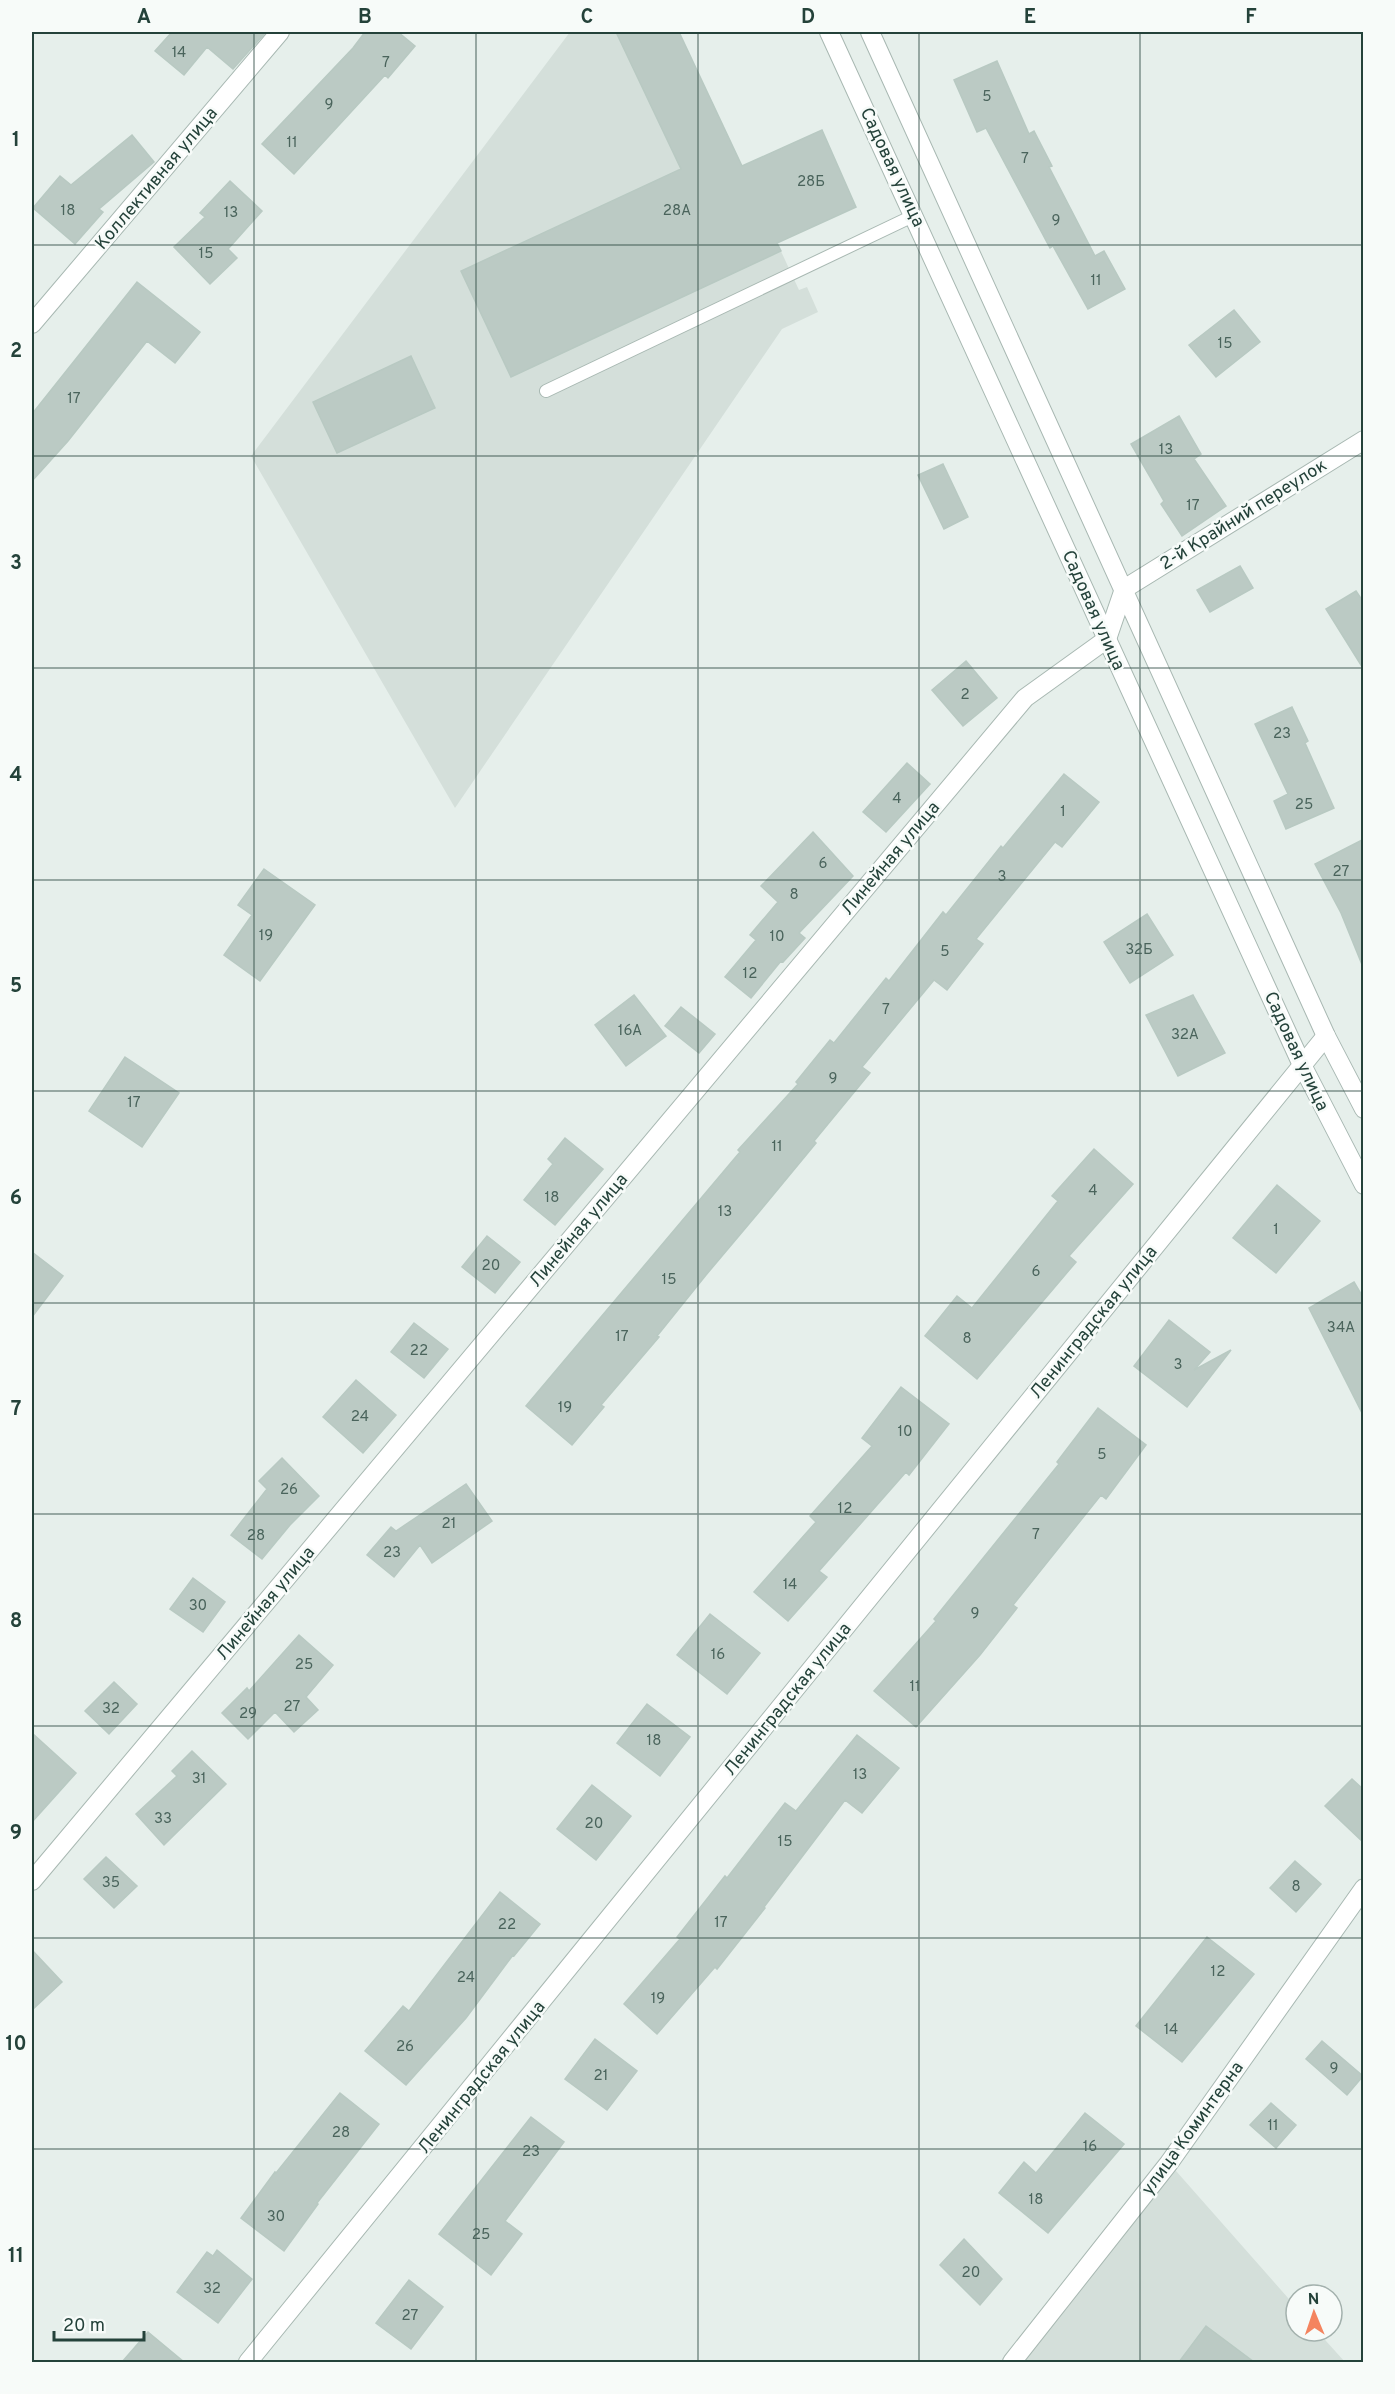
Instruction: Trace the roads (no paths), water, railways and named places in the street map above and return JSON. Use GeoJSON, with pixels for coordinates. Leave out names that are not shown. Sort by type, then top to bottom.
{"type":"FeatureCollection","features":[{"type":"Feature","properties":{"kind":"street","name":"Коллективная улица"},"geometry":{"type":"LineString","coordinates":[[32,324],[280,32]]}},
{"type":"Feature","properties":{"kind":"street","name":"Садовая улица"},"geometry":{"type":"LineString","coordinates":[[829,32],[915,215],[1302,1065],[1364,1185]]}},
{"type":"Feature","properties":{"kind":"street","name":"Садовая улица"},"geometry":{"type":"LineString","coordinates":[[870,32],[1326,1036],[1364,1109]]}},
{"type":"Feature","properties":{"kind":"street","name":"2-й Крайний переулок"},"geometry":{"type":"LineString","coordinates":[[1124,589],[1364,440]]}},
{"type":"Feature","properties":{"kind":"street"},"geometry":{"type":"LineString","coordinates":[[1107,639],[1124,589]]}},
{"type":"Feature","properties":{"kind":"street","name":"Линейная улица"},"geometry":{"type":"LineString","coordinates":[[32,1881],[1025,698],[1107,639]]}},
{"type":"Feature","properties":{"kind":"street","name":"Ленинградская улица"},"geometry":{"type":"LineString","coordinates":[[248,2362],[1326,1036]]}},
{"type":"Feature","properties":{"kind":"street","name":"улица Коминтерна"},"geometry":{"type":"LineString","coordinates":[[1012,2362],[1169,2163],[1364,1888]]}},
{"type":"Feature","properties":{"kind":"lane"},"geometry":{"type":"LineString","coordinates":[[546,391],[915,215]]}}]}
